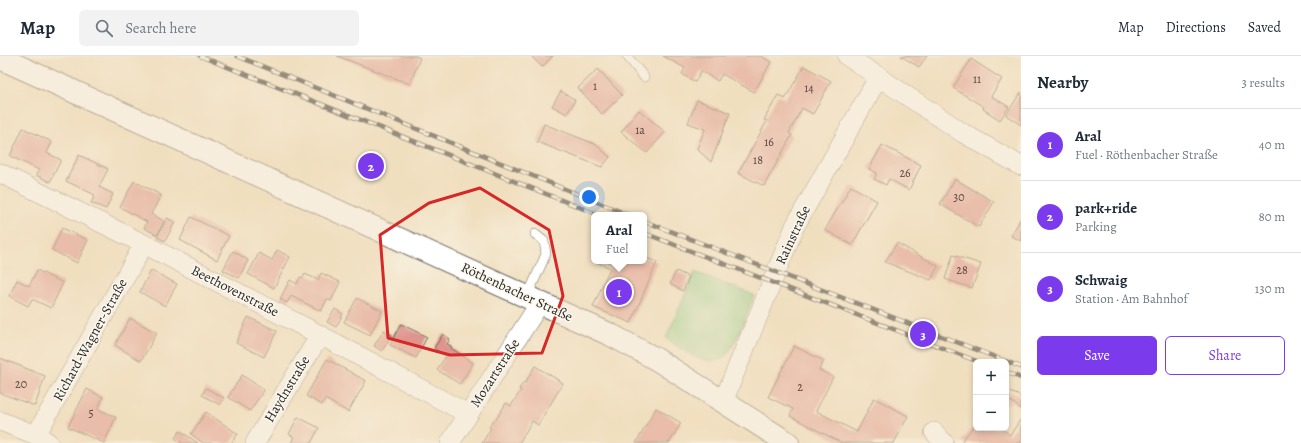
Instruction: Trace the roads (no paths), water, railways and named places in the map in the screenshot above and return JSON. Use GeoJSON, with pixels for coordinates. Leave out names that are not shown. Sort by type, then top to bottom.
{"type":"FeatureCollection","features":[{"type":"Feature","properties":{"kind":"main road","name":"Röthenbacher Straße"},"geometry":{"type":"LineString","coordinates":[[0,58],[610,335],[656,359],[788,443]]}},
{"type":"Feature","properties":{"kind":"street"},"geometry":{"type":"LineString","coordinates":[[859,59],[879,76],[963,133],[1021,166]]}},
{"type":"Feature","properties":{"kind":"street","name":"Rainstraße"},"geometry":{"type":"LineString","coordinates":[[723,402],[795,226],[879,76]]}},
{"type":"Feature","properties":{"kind":"street","name":"Beethovenstraße"},"geometry":{"type":"LineString","coordinates":[[0,173],[144,244],[468,414]]}},
{"type":"Feature","properties":{"kind":"street","name":"Richard-Wagner-Straße"},"geometry":{"type":"LineString","coordinates":[[43,439],[144,244]]}},
{"type":"Feature","properties":{"kind":"street","name":"Mozartstraße"},"geometry":{"type":"LineString","coordinates":[[450,443],[534,300]]}},
{"type":"Feature","properties":{"kind":"street","name":"Haydnstraße"},"geometry":{"type":"LineString","coordinates":[[255,443],[320,335]]}},
{"type":"Feature","properties":{"kind":"street"},"geometry":{"type":"LineString","coordinates":[[0,421],[43,439]]}},
{"type":"Feature","properties":{"kind":"lane"},"geometry":{"type":"LineString","coordinates":[[627,56],[644,77]]}},
{"type":"Feature","properties":{"kind":"lane"},"geometry":{"type":"LineString","coordinates":[[534,300],[546,254],[544,241],[535,234]]}},
{"type":"Feature","properties":{"kind":"railway"},"geometry":{"type":"LineString","coordinates":[[200,56],[591,212]]}},
{"type":"Feature","properties":{"kind":"railway"},"geometry":{"type":"LineString","coordinates":[[237,56],[622,212]]}},
{"type":"Feature","properties":{"kind":"railway"},"geometry":{"type":"LineString","coordinates":[[647,222],[1021,367]]}},
{"type":"Feature","properties":{"kind":"railway"},"geometry":{"type":"LineString","coordinates":[[647,234],[973,360]]}},
{"type":"Feature","properties":{"kind":"railway"},"geometry":{"type":"LineString","coordinates":[[1009,373],[1021,378]]}},
{"type":"Feature","properties":{"kind":"place","name":"park+ride"},"geometry":{"type":"Point","coordinates":[371,166]}},
{"type":"Feature","properties":{"kind":"place","name":"Aral"},"geometry":{"type":"Point","coordinates":[619,292]}},
{"type":"Feature","properties":{"kind":"place","name":"Schwaig"},"geometry":{"type":"Point","coordinates":[923,334]}}]}
